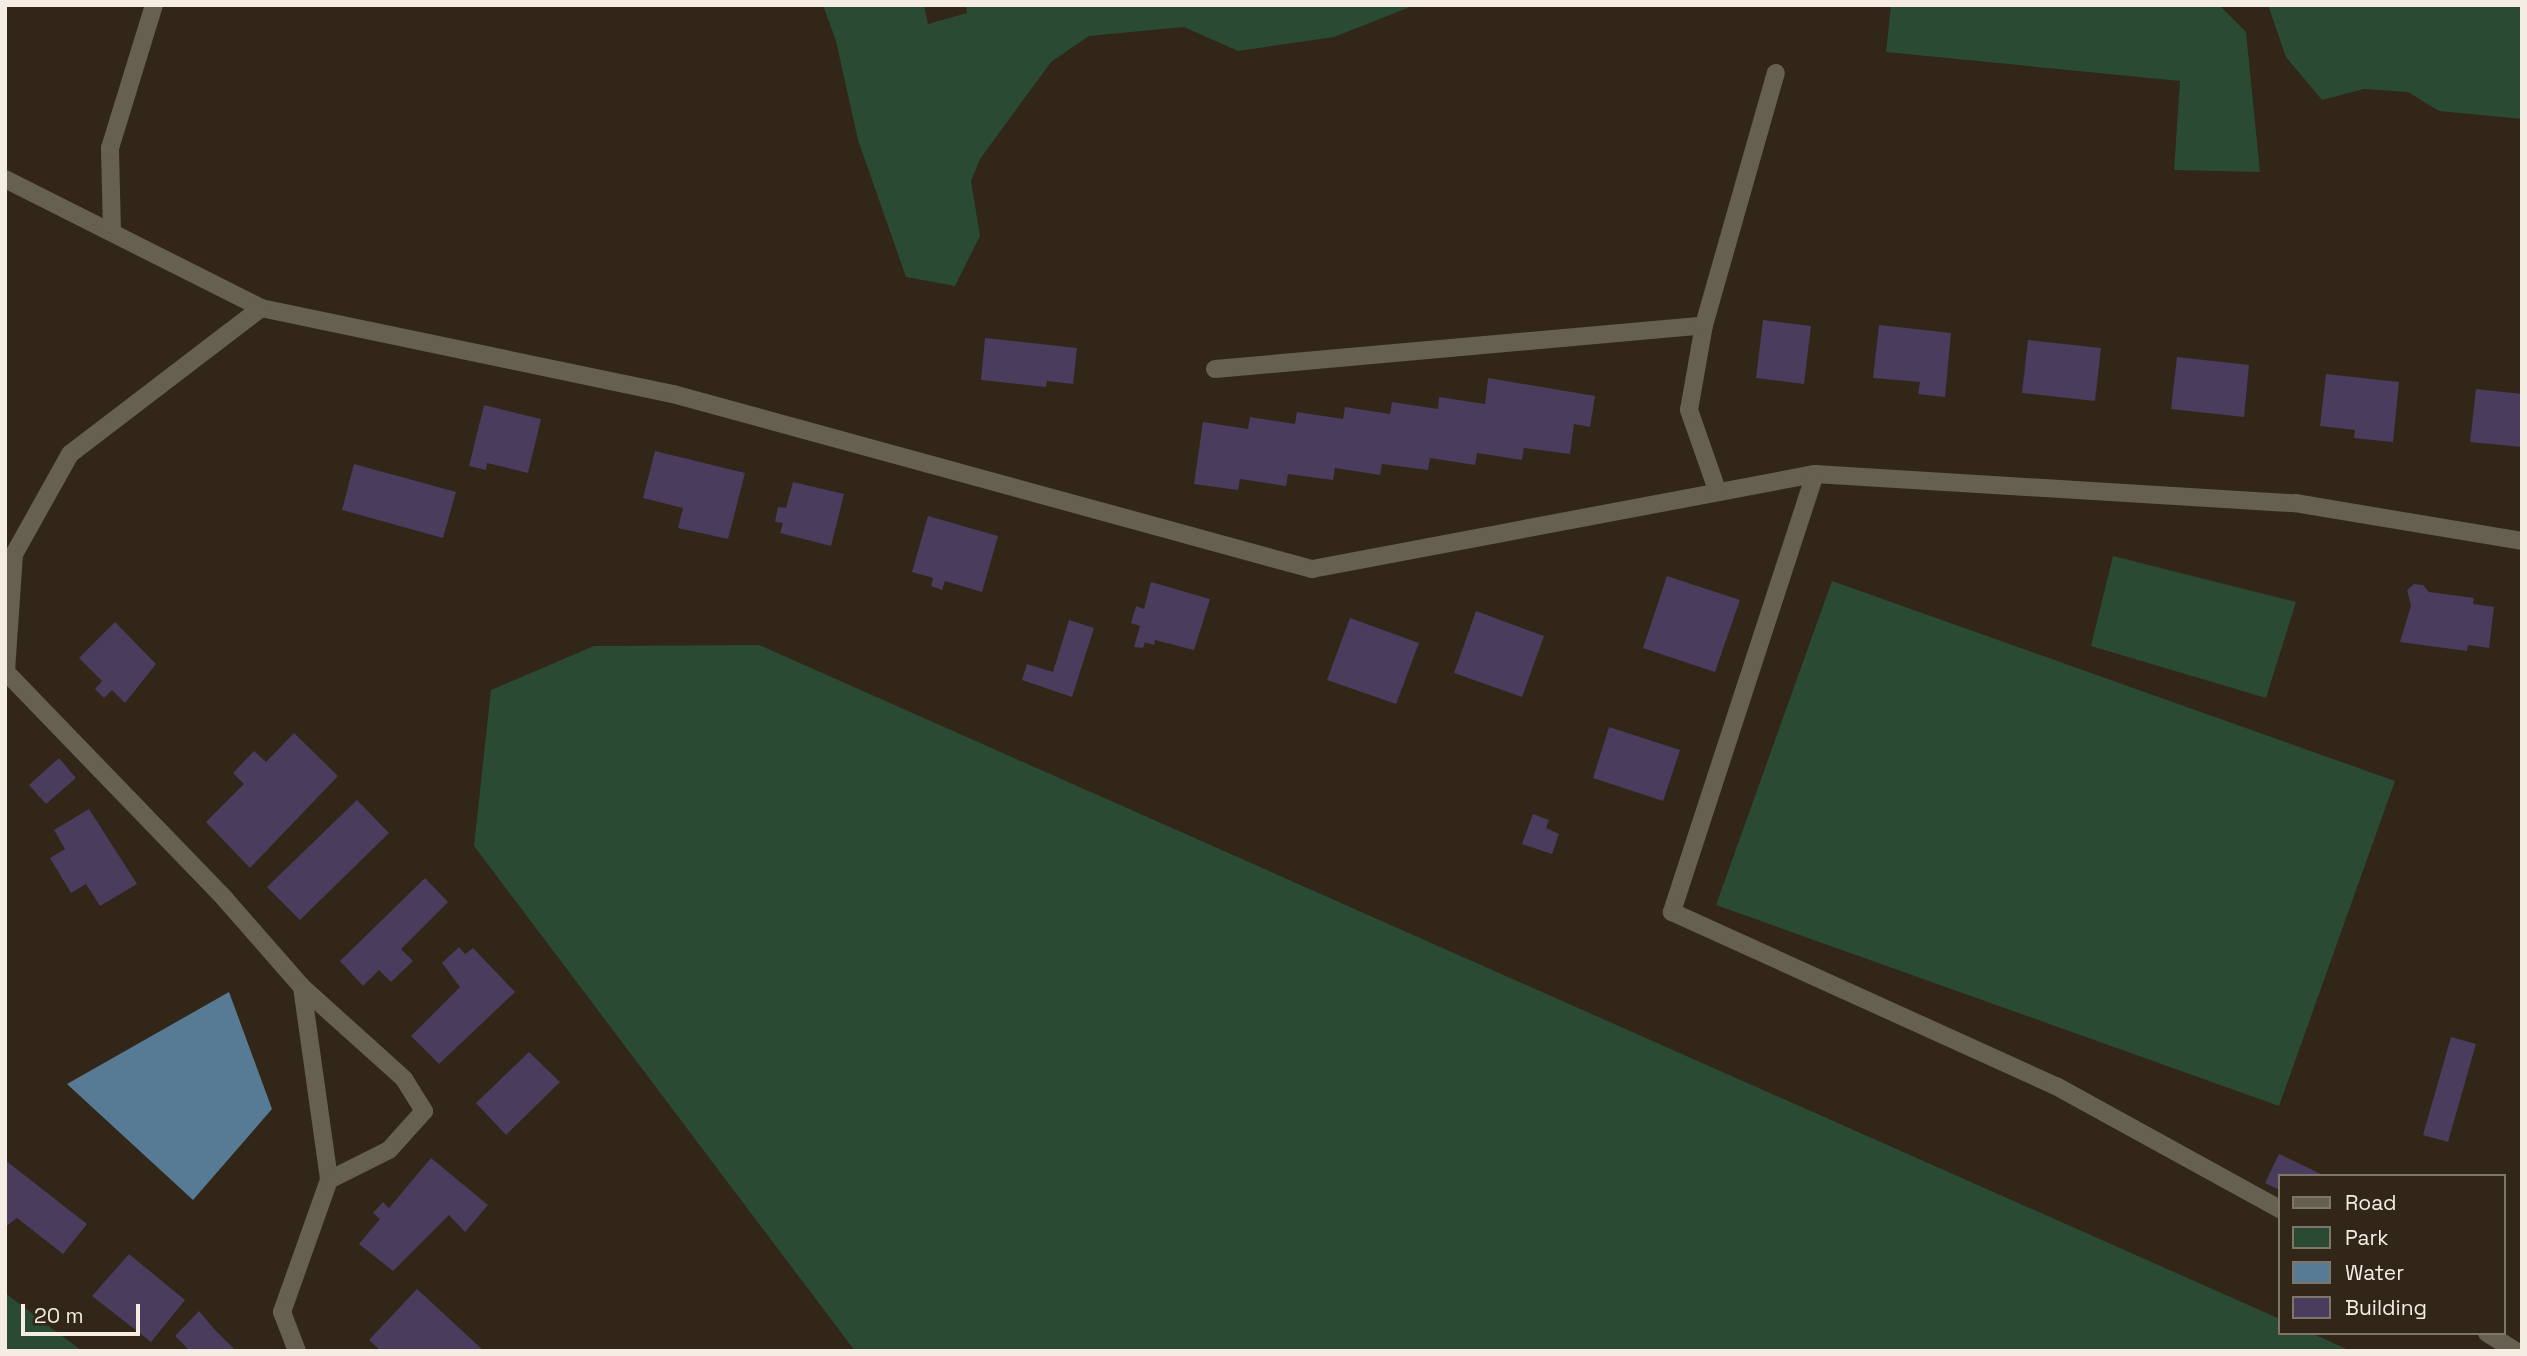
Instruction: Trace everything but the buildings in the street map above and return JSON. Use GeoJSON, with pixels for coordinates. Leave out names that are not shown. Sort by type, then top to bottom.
{"type":"FeatureCollection","features":[{"type":"Feature","properties":{"kind":"street"},"geometry":{"type":"LineString","coordinates":[[112,233],[110,148],[154,5]]}},
{"type":"Feature","properties":{"kind":"street"},"geometry":{"type":"LineString","coordinates":[[1717,490],[1689,410],[1704,325],[1776,73]]}},
{"type":"Feature","properties":{"kind":"street"},"geometry":{"type":"LineString","coordinates":[[5,179],[261,309],[673,394],[1312,569],[1717,490],[1815,474],[2295,503],[2522,541]]}},
{"type":"Feature","properties":{"kind":"street"},"geometry":{"type":"LineString","coordinates":[[261,309],[70,454],[14,554],[6,672],[225,899],[302,987],[404,1079],[424,1111],[389,1150],[329,1180]]}},
{"type":"Feature","properties":{"kind":"street"},"geometry":{"type":"LineString","coordinates":[[1215,369],[1704,325]]}},
{"type":"Feature","properties":{"kind":"street"},"geometry":{"type":"LineString","coordinates":[[1815,474],[1671,912],[2056,1086],[2278,1208]]}},
{"type":"Feature","properties":{"kind":"street"},"geometry":{"type":"LineString","coordinates":[[297,1351],[282,1312],[329,1180],[302,987]]}},
{"type":"Feature","properties":{"kind":"street"},"geometry":{"type":"LineString","coordinates":[[2490,1335],[2516,1351]]}},
{"type":"Feature","properties":{"kind":"green space"},"geometry":{"type":"Polygon","coordinates":[[[823,5],[924,5],[928,24],[967,13],[966,5],[1415,5],[1334,37],[1238,51],[1184,27],[1089,36],[1051,62],[980,159],[971,181],[980,236],[955,286],[906,277],[858,140],[836,41],[823,5]]]}},
{"type":"Feature","properties":{"kind":"green space"},"geometry":{"type":"Polygon","coordinates":[[[1891,5],[2219,5],[2246,32],[2260,172],[2174,170],[2180,81],[1886,52],[1891,5]]]}},
{"type":"Feature","properties":{"kind":"green space"},"geometry":{"type":"Polygon","coordinates":[[[2268,5],[2522,5],[2522,119],[2439,111],[2408,92],[2364,89],[2322,100],[2286,57],[2268,5]]]}},
{"type":"Feature","properties":{"kind":"green space"},"geometry":{"type":"Polygon","coordinates":[[[2113,556],[2296,602],[2266,698],[2091,646],[2113,556]]]}},
{"type":"Feature","properties":{"kind":"green space"},"geometry":{"type":"Polygon","coordinates":[[[1832,581],[2395,781],[2279,1106],[1716,905],[1832,581]]]}},
{"type":"Feature","properties":{"kind":"green space"},"geometry":{"type":"Polygon","coordinates":[[[759,645],[2278,1318],[2278,1335],[2315,1335],[2351,1351],[855,1351],[474,846],[491,690],[594,646],[759,645]]]}},
{"type":"Feature","properties":{"kind":"green space"},"geometry":{"type":"Polygon","coordinates":[[[5,1293],[82,1351],[5,1351],[5,1293]]]}},
{"type":"Feature","properties":{"kind":"water"},"geometry":{"type":"Polygon","coordinates":[[[229,992],[272,1109],[193,1200],[67,1084],[229,992]]]}}]}
